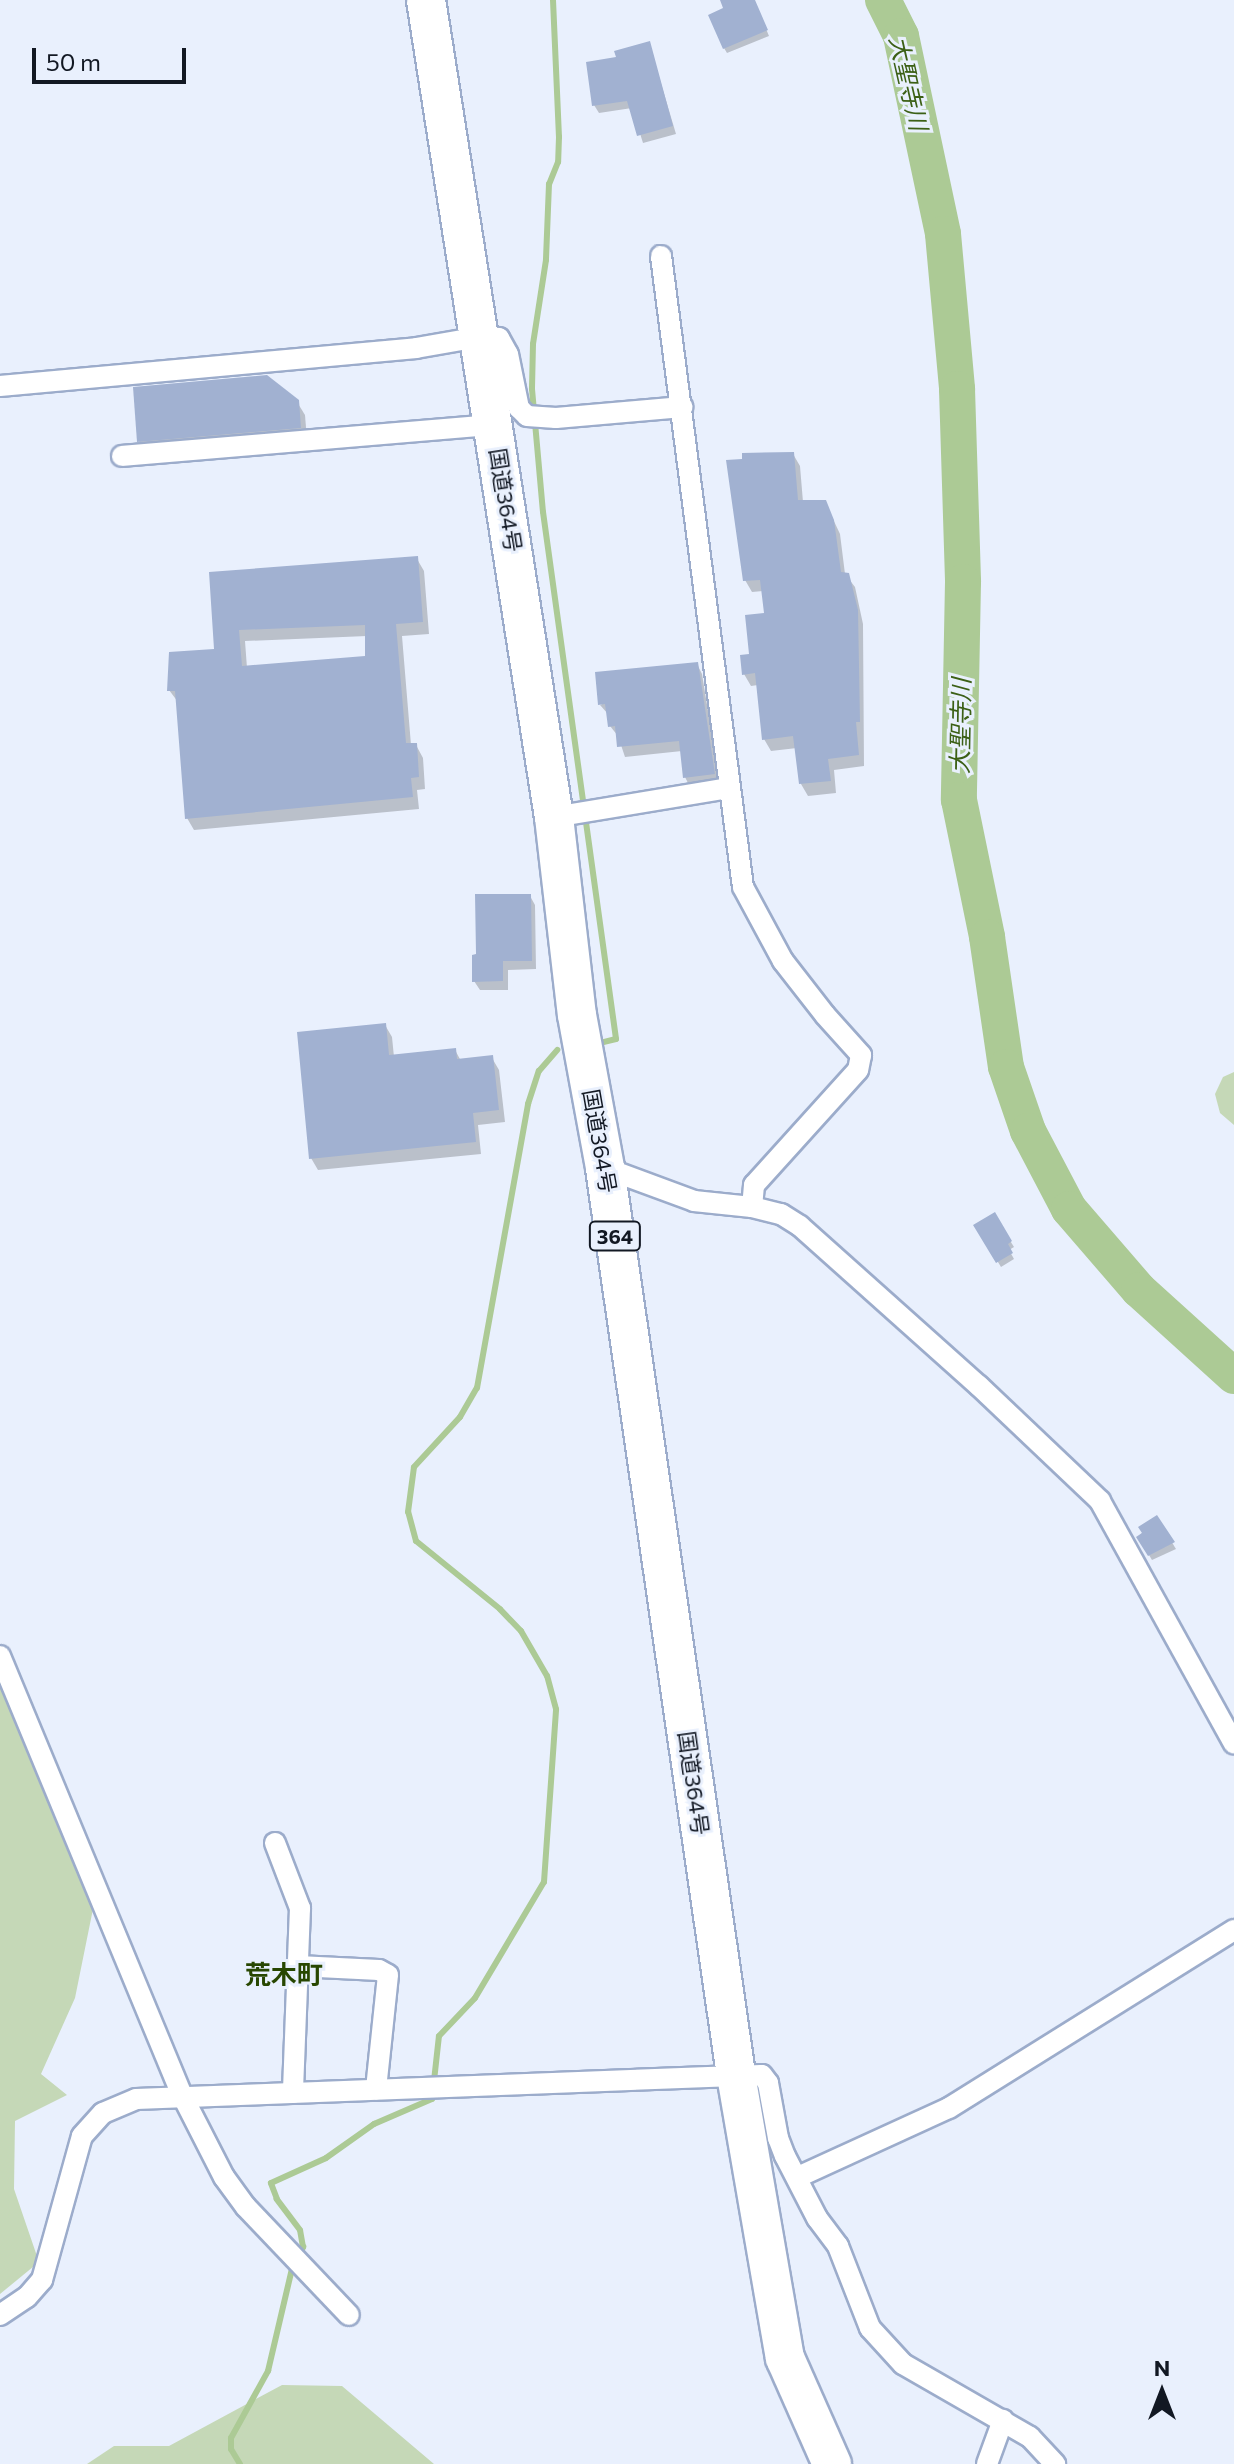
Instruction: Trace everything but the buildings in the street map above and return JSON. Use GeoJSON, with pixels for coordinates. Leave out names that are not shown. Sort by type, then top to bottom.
{"type":"FeatureCollection","features":[{"type":"Feature","properties":{"kind":"highway","name":"国道364号"},"geometry":{"type":"LineString","coordinates":[[426,0],[554,817],[577,1015],[605,1168],[736,2075],[785,2358],[832,2464]]}},
{"type":"Feature","properties":{"kind":"street"},"geometry":{"type":"LineString","coordinates":[[661,256],[743,887],[783,961],[861,1055],[858,1070],[754,1185],[752,1207]]}},
{"type":"Feature","properties":{"kind":"street"},"geometry":{"type":"LineString","coordinates":[[0,386],[416,348],[479,337],[499,338],[508,354],[519,408],[527,416],[556,418],[683,407]]}},
{"type":"Feature","properties":{"kind":"street"},"geometry":{"type":"LineString","coordinates":[[122,456],[495,425]]}},
{"type":"Feature","properties":{"kind":"street"},"geometry":{"type":"LineString","coordinates":[[554,817],[729,788]]}},
{"type":"Feature","properties":{"kind":"street"},"geometry":{"type":"LineString","coordinates":[[605,1168],[694,1201],[752,1207],[781,1214],[800,1226],[979,1386],[1100,1501],[1234,1744]]}},
{"type":"Feature","properties":{"kind":"street"},"geometry":{"type":"LineString","coordinates":[[0,1656],[183,2097],[224,2177],[246,2207],[349,2315]]}},
{"type":"Feature","properties":{"kind":"street"},"geometry":{"type":"LineString","coordinates":[[275,1843],[300,1908],[293,2093]]}},
{"type":"Feature","properties":{"kind":"street"},"geometry":{"type":"LineString","coordinates":[[798,2177],[949,2108],[1234,1930]]}},
{"type":"Feature","properties":{"kind":"street"},"geometry":{"type":"LineString","coordinates":[[298,1966],[379,1970],[388,1975],[376,2089]]}},
{"type":"Feature","properties":{"kind":"street"},"geometry":{"type":"LineString","coordinates":[[0,2315],[27,2297],[42,2280],[82,2136],[92,2121],[119,2104],[136,2099],[762,2075],[768,2083],[778,2138],[817,2218],[838,2246],[870,2328],[889,2352],[921,2376],[1030,2437],[1055,2464]]}},
{"type":"Feature","properties":{"kind":"street"},"geometry":{"type":"LineString","coordinates":[[987,2464],[1003,2420]]}},
{"type":"Feature","properties":{"kind":"green space"},"geometry":{"type":"Polygon","coordinates":[[[1234,1072],[1234,1125],[1220,1113],[1215,1094],[1223,1077],[1234,1072]]]}},
{"type":"Feature","properties":{"kind":"green space"},"geometry":{"type":"Polygon","coordinates":[[[0,1677],[95,1899],[75,1998],[41,2074],[67,2095],[15,2121],[14,2189],[39,2262],[0,2294],[0,1677]]]}},
{"type":"Feature","properties":{"kind":"green space"},"geometry":{"type":"Polygon","coordinates":[[[282,2385],[342,2386],[434,2464],[87,2464],[114,2446],[169,2446],[282,2385]]]}},
{"type":"Feature","properties":{"kind":"waterway"},"geometry":{"type":"LineString","coordinates":[[553,0],[558,162],[549,184],[546,260],[533,344],[532,389],[543,512],[616,1039],[604,1042]]}},
{"type":"Feature","properties":{"kind":"waterway","name":"大聖寺川"},"geometry":{"type":"LineString","coordinates":[[883,0],[901,36],[943,234],[957,389],[963,582],[959,800],[987,937],[1006,1067],[1028,1131],[1069,1209],[1139,1290],[1234,1376]]}},
{"type":"Feature","properties":{"kind":"waterway"},"geometry":{"type":"LineString","coordinates":[[240,2464],[231,2449],[231,2438],[268,2371],[292,2269],[303,2247],[300,2230],[277,2199],[271,2183],[326,2158],[374,2124],[432,2099],[439,2036],[475,1998],[544,1882],[556,1709],[547,1676],[521,1631],[500,1609],[416,1541],[408,1512],[414,1467],[460,1417],[477,1388],[528,1104],[539,1071],[557,1050]]}},
{"type":"Feature","properties":{"kind":"district","name":"荒木町"},"geometry":{"type":"Point","coordinates":[284,1974]}}]}
